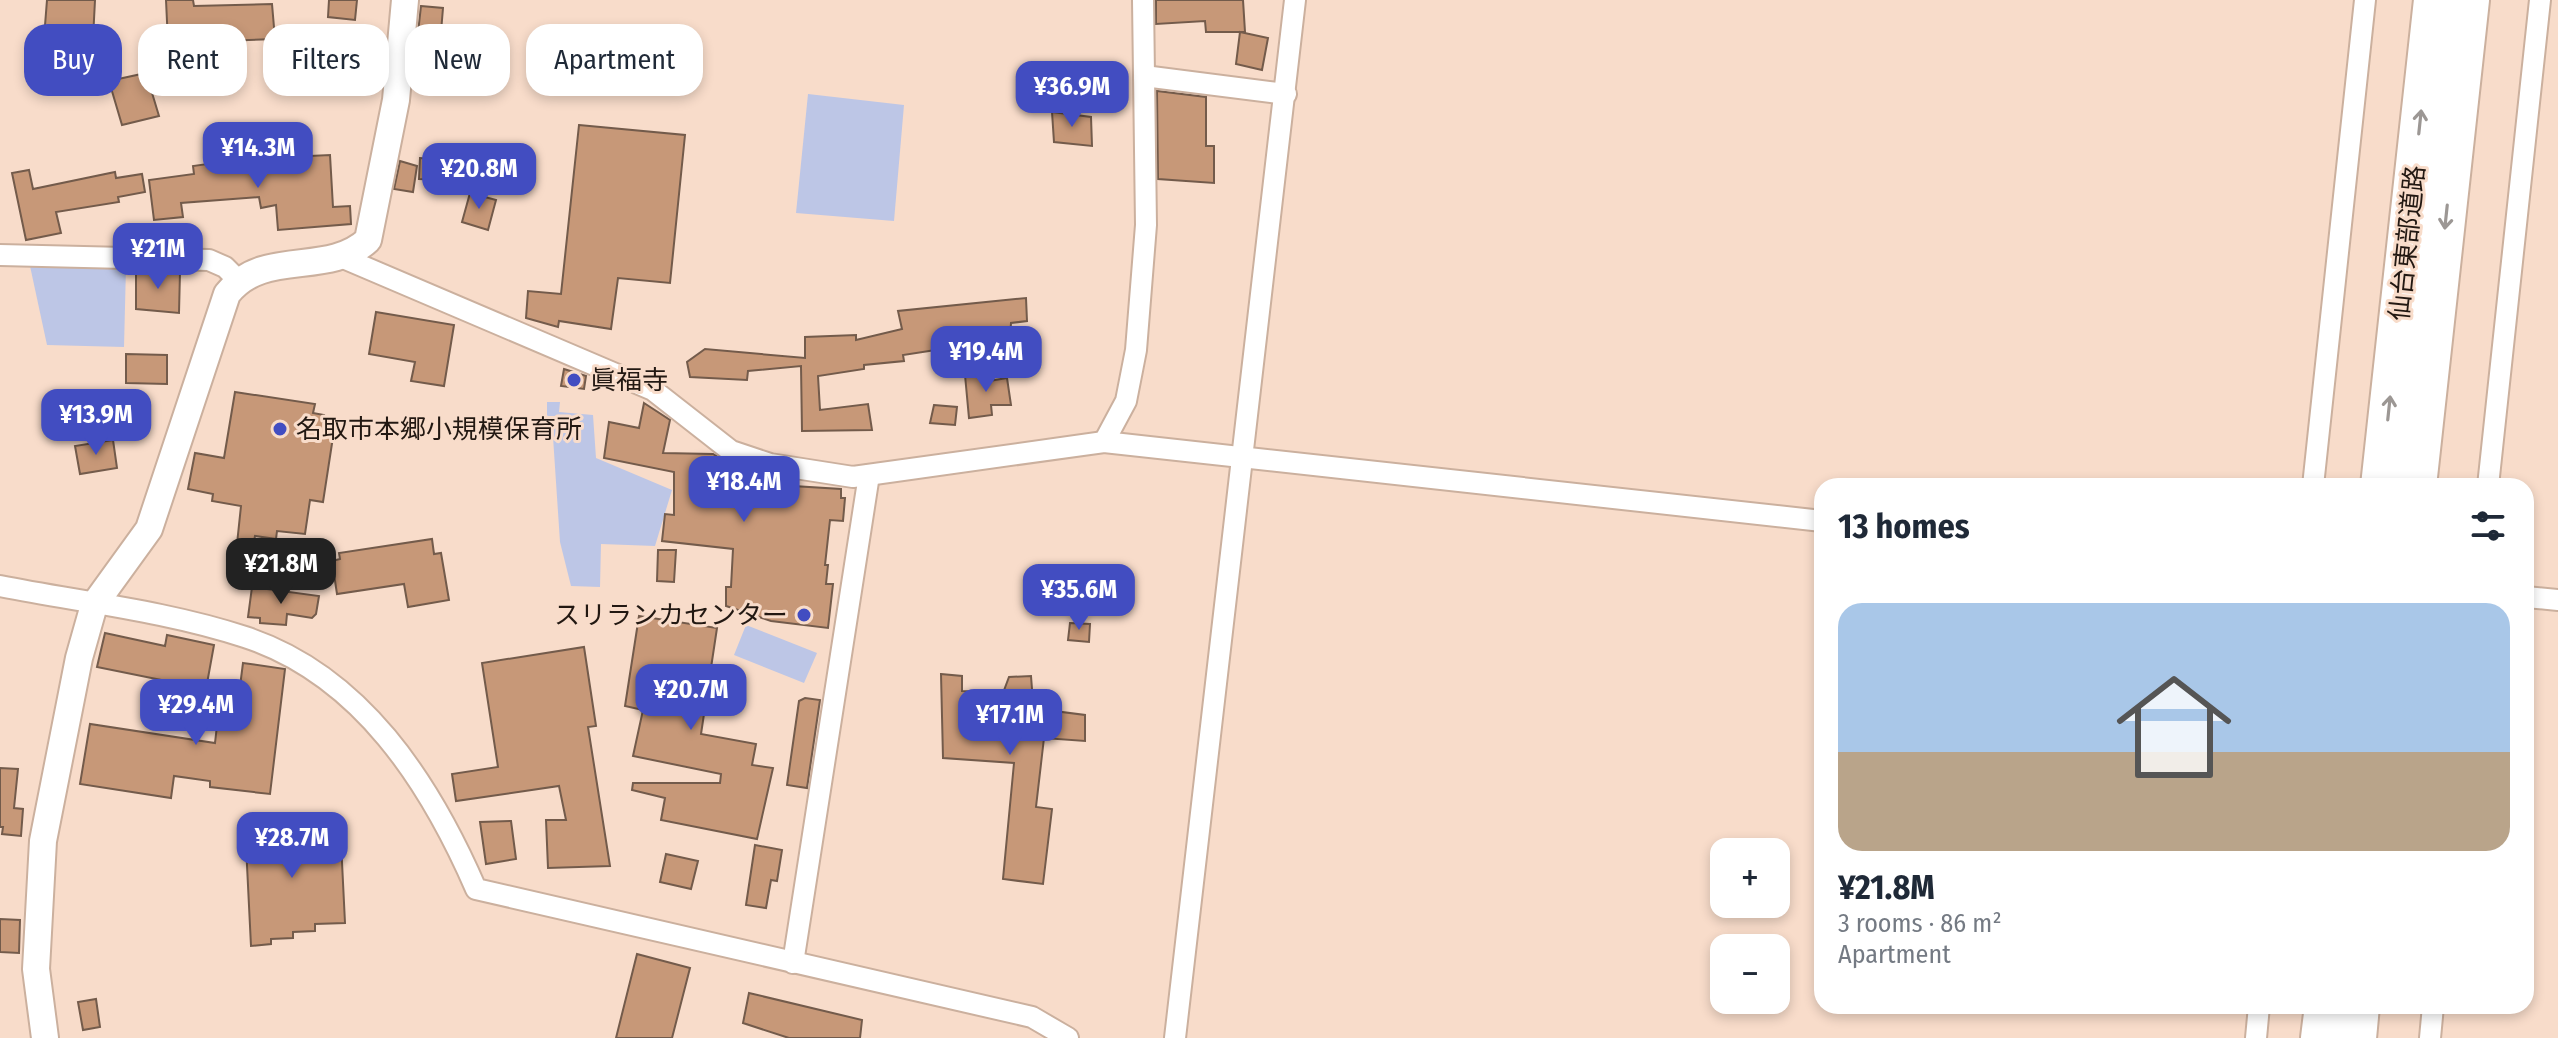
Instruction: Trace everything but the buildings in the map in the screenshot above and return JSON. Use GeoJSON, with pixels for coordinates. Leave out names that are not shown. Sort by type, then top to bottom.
{"type":"FeatureCollection","features":[{"type":"Feature","properties":{"kind":"highway","name":"仙台東部道路"},"geometry":{"type":"LineString","coordinates":[[2381,478],[2433,0]]}},
{"type":"Feature","properties":{"kind":"highway","name":"仙台東部道路"},"geometry":{"type":"LineString","coordinates":[[2418,478],[2470,0]]}},
{"type":"Feature","properties":{"kind":"highway"},"geometry":{"type":"LineString","coordinates":[[2320,1038],[2323,1014]]}},
{"type":"Feature","properties":{"kind":"highway"},"geometry":{"type":"LineString","coordinates":[[2357,1038],[2359,1014]]}},
{"type":"Feature","properties":{"kind":"street"},"geometry":{"type":"LineString","coordinates":[[45,1038],[36,969],[43,841],[63,732],[94,605],[149,529],[227,294],[238,280],[256,270],[341,257],[360,247],[373,231],[396,100],[405,0]]}},
{"type":"Feature","properties":{"kind":"street"},"geometry":{"type":"LineString","coordinates":[[1104,442],[1126,401],[1136,350],[1146,225],[1143,0]]}},
{"type":"Feature","properties":{"kind":"street"},"geometry":{"type":"LineString","coordinates":[[1175,1038],[1295,0]]}},
{"type":"Feature","properties":{"kind":"street"},"geometry":{"type":"LineString","coordinates":[[2314,478],[2365,0]]}},
{"type":"Feature","properties":{"kind":"street"},"geometry":{"type":"LineString","coordinates":[[2489,478],[2540,0]]}},
{"type":"Feature","properties":{"kind":"street"},"geometry":{"type":"LineString","coordinates":[[1144,76],[1286,94]]}},
{"type":"Feature","properties":{"kind":"street"},"geometry":{"type":"LineString","coordinates":[[0,255],[209,260],[225,267],[238,280]]}},
{"type":"Feature","properties":{"kind":"street"},"geometry":{"type":"LineString","coordinates":[[341,257],[653,390],[731,451],[770,464],[822,475],[869,475],[1104,442],[1814,520]]}},
{"type":"Feature","properties":{"kind":"street"},"geometry":{"type":"LineString","coordinates":[[793,963],[869,475]]}},
{"type":"Feature","properties":{"kind":"street"},"geometry":{"type":"LineString","coordinates":[[0,586],[190,622],[246,637],[293,658],[364,711],[410,762],[451,832],[476,889],[1032,1017],[1068,1038]]}},
{"type":"Feature","properties":{"kind":"street"},"geometry":{"type":"LineString","coordinates":[[2534,598],[2558,600]]}},
{"type":"Feature","properties":{"kind":"street"},"geometry":{"type":"LineString","coordinates":[[2256,1038],[2258,1014]]}},
{"type":"Feature","properties":{"kind":"street"},"geometry":{"type":"LineString","coordinates":[[2430,1038],[2432,1014]]}},
{"type":"Feature","properties":{"kind":"shaded area"},"geometry":{"type":"Polygon","coordinates":[[[808,94],[904,105],[894,221],[796,213],[808,94]]]}},
{"type":"Feature","properties":{"kind":"shaded area"},"geometry":{"type":"Polygon","coordinates":[[[30,266],[126,267],[124,347],[47,345],[30,266]]]}},
{"type":"Feature","properties":{"kind":"shaded area"},"geometry":{"type":"Polygon","coordinates":[[[547,402],[560,402],[559,412],[593,415],[596,458],[672,490],[655,546],[601,544],[600,587],[571,586],[560,542],[552,422],[547,415],[547,402]]]}},
{"type":"Feature","properties":{"kind":"shaded area"},"geometry":{"type":"Polygon","coordinates":[[[746,625],[817,653],[804,683],[734,655],[746,625]]]}},
{"type":"Feature","properties":{"kind":"place","name":"眞福寺"},"geometry":{"type":"Point","coordinates":[574,380]}},
{"type":"Feature","properties":{"kind":"place","name":"名取市本郷小規模保育所"},"geometry":{"type":"Point","coordinates":[280,429]}},
{"type":"Feature","properties":{"kind":"place","name":"スリランカセンター"},"geometry":{"type":"Point","coordinates":[804,615]}}]}
